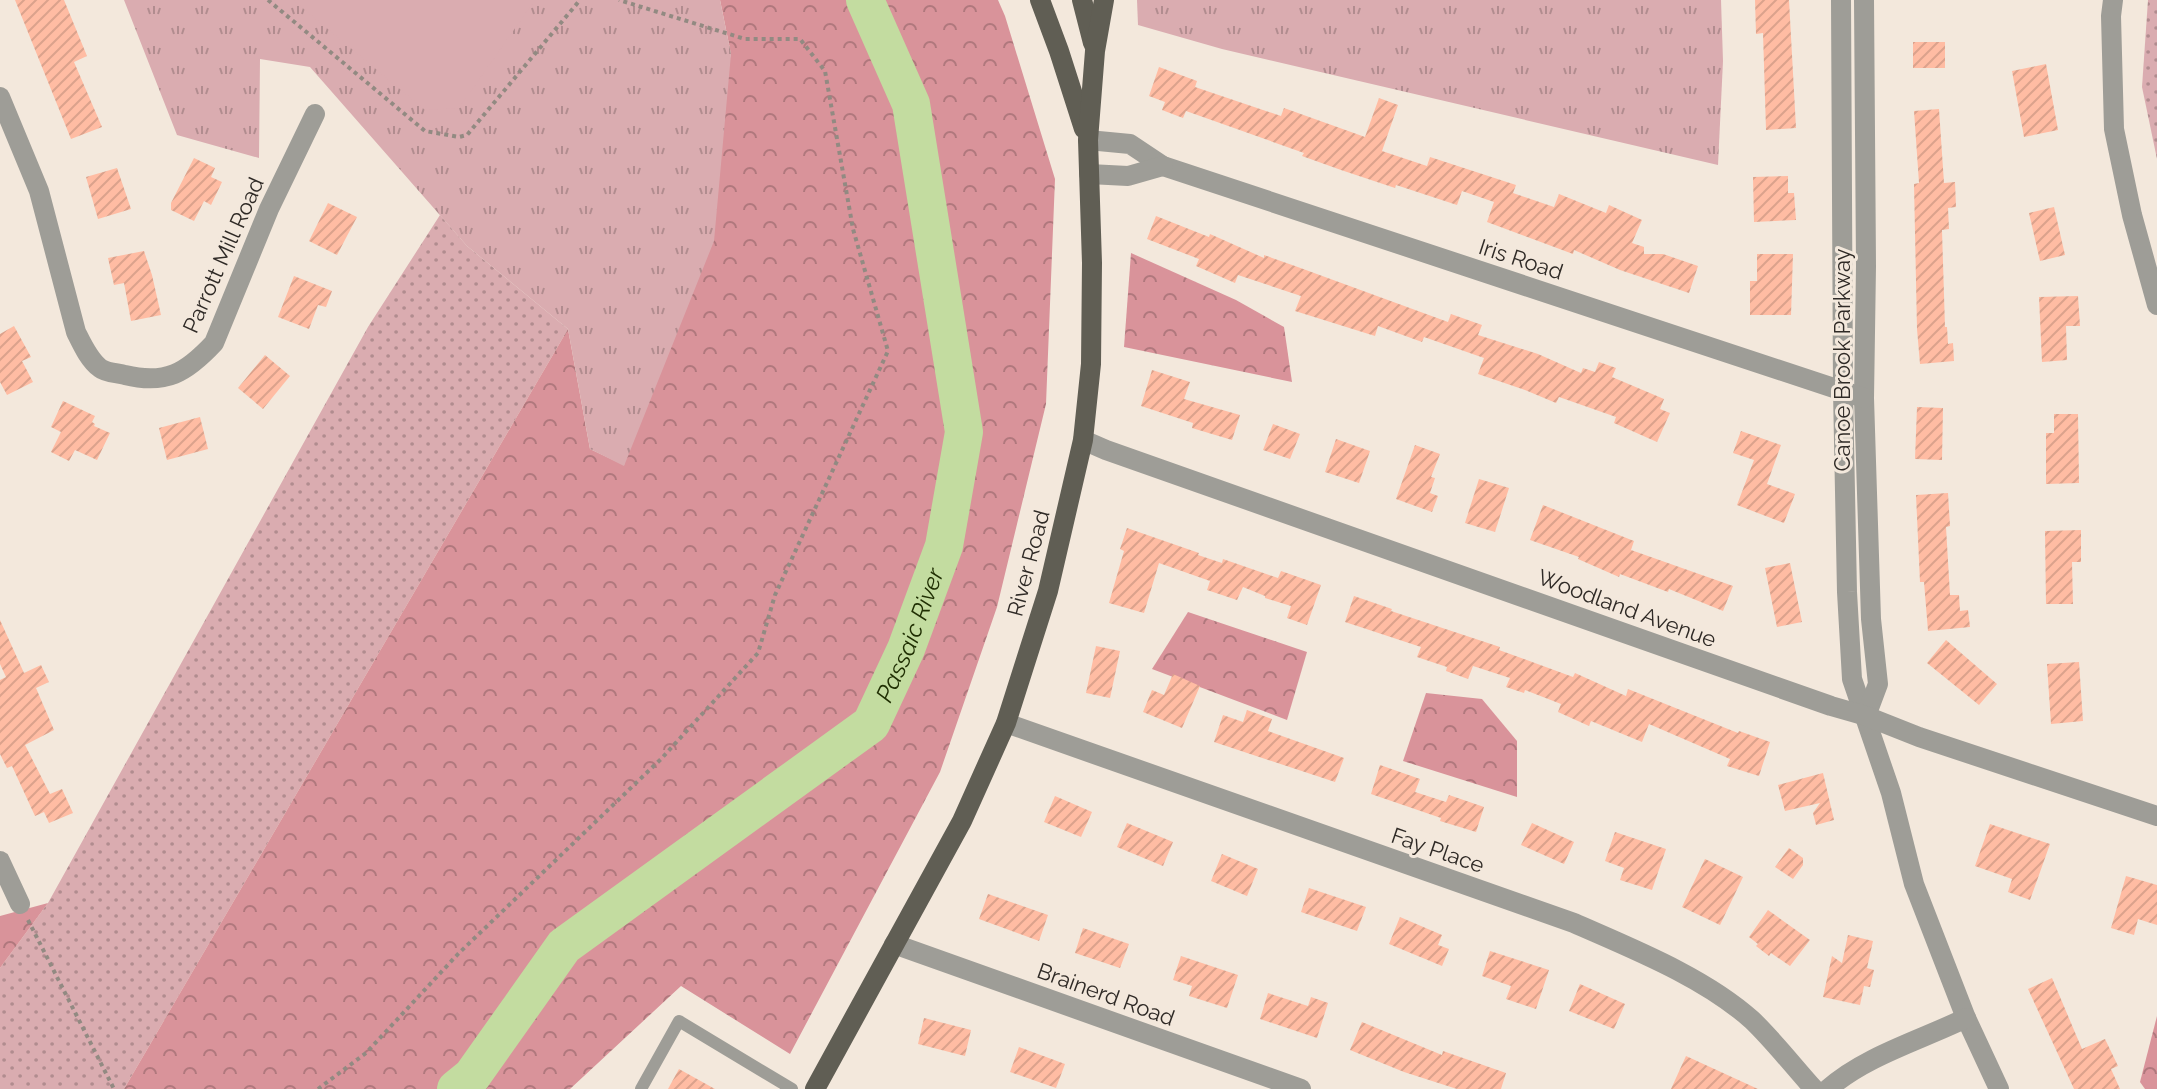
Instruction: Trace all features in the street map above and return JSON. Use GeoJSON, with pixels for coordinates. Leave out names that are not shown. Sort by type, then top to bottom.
{"type":"FeatureCollection","features":[{"type":"Feature","properties":{"kind":"main road"},"geometry":{"type":"LineString","coordinates":[[1040,0],[1088,140]]}},
{"type":"Feature","properties":{"kind":"main road"},"geometry":{"type":"LineString","coordinates":[[1082,0],[1095,51]]}},
{"type":"Feature","properties":{"kind":"main road","name":"River Road"},"geometry":{"type":"LineString","coordinates":[[815,1089],[962,821],[1006,723],[1048,591],[1083,440],[1091,364],[1088,140],[1095,51],[1104,0]]}},
{"type":"Feature","properties":{"kind":"street","name":"Canoe Brook Parkway"},"geometry":{"type":"LineString","coordinates":[[1841,0],[1843,391],[1852,679],[1891,793],[1914,884],[1966,1018],[1999,1089]]}},
{"type":"Feature","properties":{"kind":"street","name":"Canoe Brook Parkway"},"geometry":{"type":"LineString","coordinates":[[1864,0],[1864,398],[1871,619],[1878,684],[1866,716]]}},
{"type":"Feature","properties":{"kind":"street"},"geometry":{"type":"LineString","coordinates":[[2113,0],[2114,129],[2132,215],[2157,305]]}},
{"type":"Feature","properties":{"kind":"street","name":"Parrott Mill Road"},"geometry":{"type":"LineString","coordinates":[[3,111],[39,191],[76,332],[85,350],[101,369],[144,380],[174,375],[198,360],[214,343],[269,209],[315,114]]}},
{"type":"Feature","properties":{"kind":"street","name":"Iris Road"},"geometry":{"type":"LineString","coordinates":[[1088,140],[1130,144],[1163,166],[1864,398]]}},
{"type":"Feature","properties":{"kind":"street"},"geometry":{"type":"LineString","coordinates":[[1089,174],[1128,176],[1163,166]]}},
{"type":"Feature","properties":{"kind":"street","name":"Woodland Avenue"},"geometry":{"type":"LineString","coordinates":[[1083,440],[1919,737],[2155,812]]}},
{"type":"Feature","properties":{"kind":"street","name":"Fay Place"},"geometry":{"type":"LineString","coordinates":[[1006,723],[1574,923],[1677,970],[1731,1005],[1752,1020],[1814,1089]]}},
{"type":"Feature","properties":{"kind":"street"},"geometry":{"type":"LineString","coordinates":[[0,861],[20,904]]}},
{"type":"Feature","properties":{"kind":"street","name":"Brainerd Road"},"geometry":{"type":"LineString","coordinates":[[894,944],[1301,1089]]}},
{"type":"Feature","properties":{"kind":"street"},"geometry":{"type":"LineString","coordinates":[[1828,1089],[1843,1076],[1881,1056],[1966,1018]]}},
{"type":"Feature","properties":{"kind":"lane"},"geometry":{"type":"LineString","coordinates":[[641,1089],[679,1021],[792,1089]]}},
{"type":"Feature","properties":{"kind":"path"},"geometry":{"type":"LineString","coordinates":[[268,0],[425,131],[459,137],[467,135],[580,0]]}},
{"type":"Feature","properties":{"kind":"path"},"geometry":{"type":"LineString","coordinates":[[318,1089],[366,1053],[458,954],[661,759],[758,653],[775,595],[888,351],[853,229],[825,71],[800,39],[745,39],[619,0]]}},
{"type":"Feature","properties":{"kind":"path"},"geometry":{"type":"LineString","coordinates":[[20,904],[114,1089]]}},
{"type":"Feature","properties":{"kind":"green space"},"geometry":{"type":"Polygon","coordinates":[[[124,0],[720,0],[731,54],[714,241],[624,466],[590,449],[568,329],[467,246],[310,67],[260,59],[259,158],[177,135],[124,0]]]}},
{"type":"Feature","properties":{"kind":"green space"},"geometry":{"type":"Polygon","coordinates":[[[293,0],[535,0],[459,108],[425,110],[293,0]]]}},
{"type":"Feature","properties":{"kind":"green space"},"geometry":{"type":"Polygon","coordinates":[[[720,0],[998,0],[1055,179],[1046,404],[997,607],[940,772],[790,1054],[681,986],[570,1089],[124,1089],[568,329],[590,449],[624,465],[731,54],[720,0]]]}},
{"type":"Feature","properties":{"kind":"green space"},"geometry":{"type":"Polygon","coordinates":[[[1137,0],[1721,0],[1723,61],[1718,165],[1222,49],[1138,25],[1137,0]]]}},
{"type":"Feature","properties":{"kind":"green space"},"geometry":{"type":"Polygon","coordinates":[[[2148,0],[2157,0],[2157,159],[2142,87],[2148,0]]]}},
{"type":"Feature","properties":{"kind":"green space"},"geometry":{"type":"Polygon","coordinates":[[[440,215],[467,246],[568,329],[124,1089],[0,1089],[0,968],[48,903],[368,327],[440,215]]]}},
{"type":"Feature","properties":{"kind":"green space"},"geometry":{"type":"Polygon","coordinates":[[[1131,253],[1236,300],[1284,327],[1292,382],[1124,347],[1131,253]]]}},
{"type":"Feature","properties":{"kind":"green space"},"geometry":{"type":"Polygon","coordinates":[[[1188,612],[1307,652],[1287,720],[1152,669],[1188,612]]]}},
{"type":"Feature","properties":{"kind":"green space"},"geometry":{"type":"Polygon","coordinates":[[[1426,693],[1482,699],[1517,741],[1517,797],[1403,761],[1426,693]]]}},
{"type":"Feature","properties":{"kind":"green space"},"geometry":{"type":"Polygon","coordinates":[[[48,903],[0,968],[0,916],[48,903]]]}},
{"type":"Feature","properties":{"kind":"green space"},"geometry":{"type":"Polygon","coordinates":[[[2157,1016],[2157,1089],[2145,1089],[2140,1082],[2157,1016]]]}},
{"type":"Feature","properties":{"kind":"building"},"geometry":{"type":"Polygon","coordinates":[[[15,0],[64,0],[87,56],[74,62],[102,127],[71,139],[15,0]]]}},
{"type":"Feature","properties":{"kind":"building"},"geometry":{"type":"Polygon","coordinates":[[[1755,0],[1789,0],[1796,128],[1766,130],[1763,33],[1756,34],[1755,0]]]}},
{"type":"Feature","properties":{"kind":"building"},"geometry":{"type":"Polygon","coordinates":[[[1913,42],[1945,42],[1945,68],[1913,68],[1913,42]]]}},
{"type":"Feature","properties":{"kind":"building"},"geometry":{"type":"Polygon","coordinates":[[[2046,64],[2058,130],[2024,137],[2012,71],[2046,64]]]}},
{"type":"Feature","properties":{"kind":"building"},"geometry":{"type":"Polygon","coordinates":[[[1159,67],[1197,81],[1195,87],[1281,116],[1284,108],[1365,137],[1379,98],[1398,105],[1382,151],[1427,166],[1430,157],[1516,185],[1513,193],[1554,207],[1559,194],[1606,213],[1609,205],[1642,220],[1632,243],[1644,247],[1644,254],[1663,254],[1698,266],[1689,293],[1620,270],[1574,250],[1573,254],[1487,222],[1494,202],[1462,191],[1457,205],[1396,185],[1395,188],[1186,111],[1183,118],[1162,110],[1165,102],[1149,96],[1159,67]]]}},
{"type":"Feature","properties":{"kind":"building"},"geometry":{"type":"Polygon","coordinates":[[[1939,109],[1944,183],[1955,182],[1956,207],[1948,208],[1949,229],[1942,230],[1945,327],[1948,344],[1953,343],[1954,361],[1920,364],[1914,184],[1919,183],[1914,111],[1939,109]]]}},
{"type":"Feature","properties":{"kind":"building"},"geometry":{"type":"Polygon","coordinates":[[[194,158],[215,168],[211,177],[222,182],[211,205],[204,201],[194,221],[171,210],[171,203],[194,158]]]}},
{"type":"Feature","properties":{"kind":"building"},"geometry":{"type":"Polygon","coordinates":[[[117,168],[131,209],[98,219],[86,177],[117,168]]]}},
{"type":"Feature","properties":{"kind":"building"},"geometry":{"type":"Polygon","coordinates":[[[1788,176],[1788,193],[1794,193],[1796,220],[1754,222],[1753,177],[1788,176]]]}},
{"type":"Feature","properties":{"kind":"building"},"geometry":{"type":"Polygon","coordinates":[[[328,203],[357,217],[337,255],[309,241],[328,203]]]}},
{"type":"Feature","properties":{"kind":"building"},"geometry":{"type":"Polygon","coordinates":[[[2054,207],[2065,255],[2040,261],[2029,213],[2054,207]]]}},
{"type":"Feature","properties":{"kind":"building"},"geometry":{"type":"Polygon","coordinates":[[[1156,216],[1209,237],[1210,234],[1264,258],[1264,255],[1448,322],[1451,314],[1482,325],[1478,335],[1538,354],[1581,373],[1583,368],[1595,372],[1599,362],[1616,368],[1612,377],[1664,399],[1660,409],[1670,413],[1657,442],[1614,423],[1616,417],[1559,397],[1556,403],[1478,374],[1484,358],[1424,337],[1422,342],[1378,326],[1375,336],[1295,311],[1301,296],[1238,275],[1235,283],[1196,266],[1199,259],[1147,239],[1156,216]]]}},
{"type":"Feature","properties":{"kind":"building"},"geometry":{"type":"Polygon","coordinates":[[[144,251],[161,315],[131,321],[124,283],[114,285],[108,258],[144,251]]]}},
{"type":"Feature","properties":{"kind":"building"},"geometry":{"type":"Polygon","coordinates":[[[1757,254],[1793,254],[1791,315],[1750,315],[1750,281],[1757,281],[1757,254]]]}},
{"type":"Feature","properties":{"kind":"building"},"geometry":{"type":"Polygon","coordinates":[[[294,276],[332,291],[326,307],[318,305],[309,329],[278,317],[294,276]]]}},
{"type":"Feature","properties":{"kind":"building"},"geometry":{"type":"Polygon","coordinates":[[[2078,296],[2080,326],[2066,326],[2067,360],[2042,362],[2039,297],[2078,296]]]}},
{"type":"Feature","properties":{"kind":"building"},"geometry":{"type":"Polygon","coordinates":[[[14,326],[31,357],[22,361],[33,382],[7,395],[0,382],[0,334],[14,326]]]}},
{"type":"Feature","properties":{"kind":"building"},"geometry":{"type":"Polygon","coordinates":[[[265,355],[290,376],[263,409],[238,388],[265,355]]]}},
{"type":"Feature","properties":{"kind":"building"},"geometry":{"type":"Polygon","coordinates":[[[1152,370],[1190,382],[1184,399],[1240,415],[1232,440],[1192,428],[1193,423],[1141,406],[1152,370]]]}},
{"type":"Feature","properties":{"kind":"building"},"geometry":{"type":"Polygon","coordinates":[[[63,401],[95,416],[94,426],[110,433],[97,460],[75,450],[69,461],[51,452],[61,432],[51,427],[63,401]]]}},
{"type":"Feature","properties":{"kind":"building"},"geometry":{"type":"Polygon","coordinates":[[[1917,407],[1943,408],[1942,460],[1915,459],[1917,407]]]}},
{"type":"Feature","properties":{"kind":"building"},"geometry":{"type":"Polygon","coordinates":[[[2054,414],[2078,414],[2079,483],[2046,484],[2046,433],[2054,433],[2054,414]]]}},
{"type":"Feature","properties":{"kind":"building"},"geometry":{"type":"Polygon","coordinates":[[[200,417],[208,449],[167,460],[159,428],[200,417]]]}},
{"type":"Feature","properties":{"kind":"building"},"geometry":{"type":"Polygon","coordinates":[[[1273,424],[1300,434],[1290,459],[1263,450],[1273,424]]]}},
{"type":"Feature","properties":{"kind":"building"},"geometry":{"type":"Polygon","coordinates":[[[1741,431],[1781,445],[1767,484],[1795,494],[1784,523],[1737,505],[1754,460],[1733,453],[1741,431]]]}},
{"type":"Feature","properties":{"kind":"building"},"geometry":{"type":"Polygon","coordinates":[[[1336,439],[1370,451],[1359,483],[1325,472],[1336,439]]]}},
{"type":"Feature","properties":{"kind":"building"},"geometry":{"type":"Polygon","coordinates":[[[1415,445],[1440,454],[1431,477],[1435,478],[1430,493],[1438,496],[1432,512],[1396,499],[1415,445]]]}},
{"type":"Feature","properties":{"kind":"building"},"geometry":{"type":"Polygon","coordinates":[[[1479,479],[1509,488],[1495,532],[1465,523],[1479,479]]]}},
{"type":"Feature","properties":{"kind":"building"},"geometry":{"type":"Polygon","coordinates":[[[1948,493],[1950,526],[1946,527],[1950,595],[1959,595],[1960,611],[1968,610],[1970,627],[1928,631],[1924,582],[1920,582],[1916,495],[1948,493]]]}},
{"type":"Feature","properties":{"kind":"building"},"geometry":{"type":"Polygon","coordinates":[[[1543,505],[1634,541],[1631,550],[1733,586],[1723,611],[1669,589],[1668,592],[1620,574],[1619,577],[1579,557],[1530,540],[1543,505]]]}},
{"type":"Feature","properties":{"kind":"building"},"geometry":{"type":"Polygon","coordinates":[[[1127,528],[1222,563],[1223,559],[1278,578],[1281,571],[1321,585],[1307,625],[1287,618],[1291,606],[1243,587],[1237,600],[1207,590],[1210,581],[1159,563],[1144,613],[1109,603],[1124,551],[1120,549],[1127,528]]]}},
{"type":"Feature","properties":{"kind":"building"},"geometry":{"type":"Polygon","coordinates":[[[2081,530],[2081,562],[2072,562],[2073,604],[2046,604],[2045,531],[2081,530]]]}},
{"type":"Feature","properties":{"kind":"building"},"geometry":{"type":"Polygon","coordinates":[[[1790,563],[1802,622],[1777,627],[1765,568],[1790,563]]]}},
{"type":"Feature","properties":{"kind":"building"},"geometry":{"type":"Polygon","coordinates":[[[1354,596],[1500,647],[1499,650],[1573,677],[1575,673],[1626,696],[1628,689],[1738,733],[1770,742],[1759,776],[1727,766],[1730,759],[1649,724],[1642,742],[1591,721],[1589,726],[1558,712],[1561,704],[1525,690],[1524,693],[1506,687],[1510,678],[1473,666],[1468,679],[1446,671],[1447,667],[1417,657],[1421,647],[1345,622],[1354,596]]]}},
{"type":"Feature","properties":{"kind":"building"},"geometry":{"type":"Polygon","coordinates":[[[0,620],[24,673],[41,665],[49,682],[36,688],[54,730],[25,745],[50,794],[62,789],[73,813],[49,823],[44,812],[35,816],[12,766],[7,768],[0,754],[0,680],[6,677],[0,664],[0,620]]]}},
{"type":"Feature","properties":{"kind":"building"},"geometry":{"type":"Polygon","coordinates":[[[1946,640],[1997,684],[1979,705],[1927,663],[1946,640]]]}},
{"type":"Feature","properties":{"kind":"building"},"geometry":{"type":"Polygon","coordinates":[[[1096,646],[1120,651],[1110,698],[1086,693],[1096,646]]]}},
{"type":"Feature","properties":{"kind":"building"},"geometry":{"type":"Polygon","coordinates":[[[2079,662],[2083,721],[2051,724],[2047,664],[2079,662]]]}},
{"type":"Feature","properties":{"kind":"building"},"geometry":{"type":"Polygon","coordinates":[[[1173,674],[1200,686],[1182,728],[1143,712],[1152,690],[1164,695],[1173,674]]]}},
{"type":"Feature","properties":{"kind":"building"},"geometry":{"type":"Polygon","coordinates":[[[1247,710],[1272,719],[1268,731],[1344,758],[1335,782],[1214,742],[1223,715],[1243,722],[1247,710]]]}},
{"type":"Feature","properties":{"kind":"building"},"geometry":{"type":"Polygon","coordinates":[[[1380,765],[1420,779],[1415,792],[1446,802],[1449,795],[1484,807],[1476,832],[1371,794],[1380,765]]]}},
{"type":"Feature","properties":{"kind":"building"},"geometry":{"type":"Polygon","coordinates":[[[1823,773],[1834,820],[1816,825],[1813,813],[1820,803],[1785,811],[1778,785],[1823,773]]]}},
{"type":"Feature","properties":{"kind":"building"},"geometry":{"type":"Polygon","coordinates":[[[1055,796],[1092,812],[1081,837],[1044,822],[1055,796]]]}},
{"type":"Feature","properties":{"kind":"building"},"geometry":{"type":"Polygon","coordinates":[[[1127,823],[1173,842],[1163,866],[1117,847],[1127,823]]]}},
{"type":"Feature","properties":{"kind":"building"},"geometry":{"type":"Polygon","coordinates":[[[1532,823],[1574,842],[1564,864],[1521,845],[1532,823]]]}},
{"type":"Feature","properties":{"kind":"building"},"geometry":{"type":"Polygon","coordinates":[[[1990,824],[2050,844],[2030,900],[2008,892],[2012,879],[1975,866],[1990,824]]]}},
{"type":"Feature","properties":{"kind":"building"},"geometry":{"type":"Polygon","coordinates":[[[1615,832],[1666,849],[1652,890],[1620,880],[1624,868],[1605,861],[1615,832]]]}},
{"type":"Feature","properties":{"kind":"building"},"geometry":{"type":"Polygon","coordinates":[[[1789,848],[1803,858],[1803,865],[1793,879],[1775,867],[1789,848]]]}},
{"type":"Feature","properties":{"kind":"building"},"geometry":{"type":"Polygon","coordinates":[[[1222,854],[1258,869],[1247,896],[1211,881],[1222,854]]]}},
{"type":"Feature","properties":{"kind":"building"},"geometry":{"type":"Polygon","coordinates":[[[1705,859],[1743,877],[1720,925],[1682,907],[1705,859]]]}},
{"type":"Feature","properties":{"kind":"building"},"geometry":{"type":"Polygon","coordinates":[[[2126,876],[2157,885],[2157,925],[2138,919],[2134,935],[2111,928],[2126,876]]]}},
{"type":"Feature","properties":{"kind":"building"},"geometry":{"type":"Polygon","coordinates":[[[1309,888],[1366,907],[1357,931],[1301,912],[1309,888]]]}},
{"type":"Feature","properties":{"kind":"building"},"geometry":{"type":"Polygon","coordinates":[[[988,894],[1048,915],[1039,941],[979,919],[988,894]]]}},
{"type":"Feature","properties":{"kind":"building"},"geometry":{"type":"Polygon","coordinates":[[[1768,910],[1810,940],[1790,966],[1771,953],[1769,956],[1749,937],[1768,910]]]}},
{"type":"Feature","properties":{"kind":"building"},"geometry":{"type":"Polygon","coordinates":[[[1400,917],[1442,935],[1438,945],[1449,949],[1442,966],[1389,944],[1400,917]]]}},
{"type":"Feature","properties":{"kind":"building"},"geometry":{"type":"Polygon","coordinates":[[[1083,928],[1129,944],[1120,968],[1075,953],[1083,928]]]}},
{"type":"Feature","properties":{"kind":"building"},"geometry":{"type":"Polygon","coordinates":[[[1848,935],[1873,941],[1867,968],[1874,970],[1870,987],[1864,986],[1860,1005],[1823,997],[1832,956],[1842,963],[1848,935]]]}},
{"type":"Feature","properties":{"kind":"building"},"geometry":{"type":"Polygon","coordinates":[[[1490,951],[1549,970],[1536,1009],[1506,999],[1511,986],[1482,976],[1490,951]]]}},
{"type":"Feature","properties":{"kind":"building"},"geometry":{"type":"Polygon","coordinates":[[[1181,956],[1238,975],[1227,1008],[1189,996],[1192,986],[1173,980],[1181,956]]]}},
{"type":"Feature","properties":{"kind":"building"},"geometry":{"type":"Polygon","coordinates":[[[2052,978],[2082,1049],[2105,1039],[2118,1066],[2111,1069],[2120,1089],[2074,1089],[2028,989],[2052,978]]]}},
{"type":"Feature","properties":{"kind":"building"},"geometry":{"type":"Polygon","coordinates":[[[1580,984],[1625,1004],[1614,1029],[1569,1011],[1580,984]]]}},
{"type":"Feature","properties":{"kind":"building"},"geometry":{"type":"Polygon","coordinates":[[[1268,993],[1308,1006],[1311,997],[1328,1003],[1317,1038],[1260,1019],[1268,993]]]}},
{"type":"Feature","properties":{"kind":"building"},"geometry":{"type":"Polygon","coordinates":[[[924,1018],[971,1030],[965,1056],[918,1044],[924,1018]]]}},
{"type":"Feature","properties":{"kind":"building"},"geometry":{"type":"Polygon","coordinates":[[[1362,1022],[1442,1055],[1443,1051],[1506,1073],[1501,1089],[1457,1089],[1350,1050],[1362,1022]]]}},
{"type":"Feature","properties":{"kind":"building"},"geometry":{"type":"Polygon","coordinates":[[[1019,1047],[1065,1064],[1056,1088],[1010,1072],[1019,1047]]]}},
{"type":"Feature","properties":{"kind":"building"},"geometry":{"type":"Polygon","coordinates":[[[1686,1056],[1758,1089],[1671,1089],[1686,1056]]]}},
{"type":"Feature","properties":{"kind":"building"},"geometry":{"type":"Polygon","coordinates":[[[679,1069],[715,1089],[668,1089],[679,1069]]]}},
{"type":"Feature","properties":{"kind":"waterway","name":"Passaic River"},"geometry":{"type":"LineString","coordinates":[[456,1089],[472,1076],[564,946],[871,724],[906,649],[944,546],[964,432],[911,104],[865,0]]}}]}
